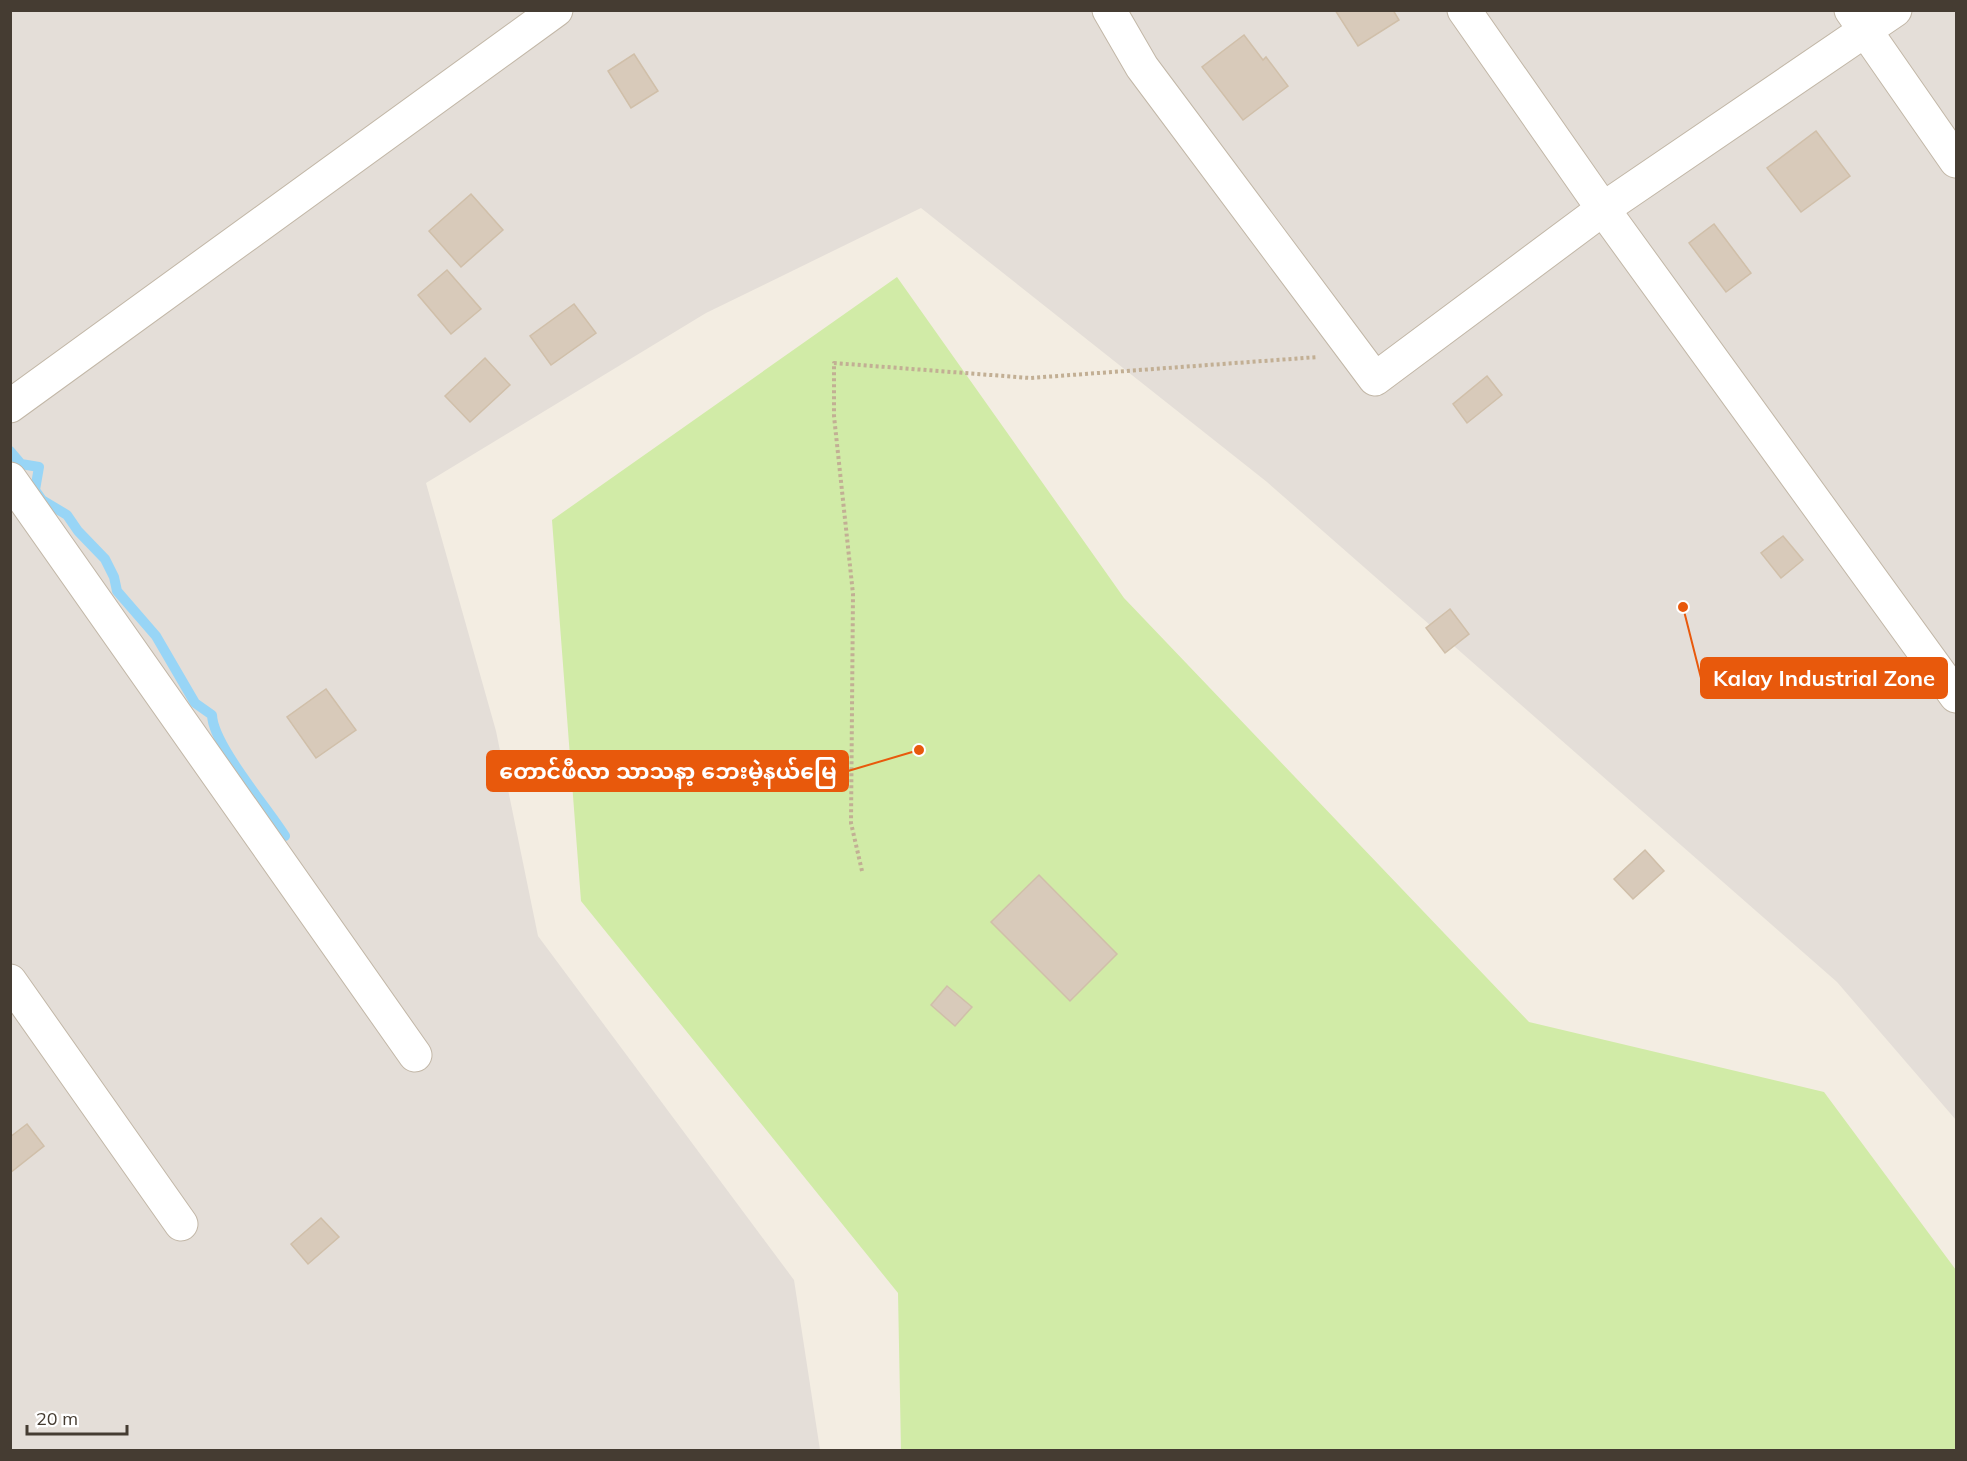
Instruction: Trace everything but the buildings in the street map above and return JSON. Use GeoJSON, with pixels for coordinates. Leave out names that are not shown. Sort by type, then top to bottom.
{"type":"FeatureCollection","features":[{"type":"Feature","properties":{"kind":"street"},"geometry":{"type":"LineString","coordinates":[[10,406],[556,10]]}},
{"type":"Feature","properties":{"kind":"street"},"geometry":{"type":"LineString","coordinates":[[1109,10],[1142,67],[1375,379],[1858,21],[1895,10]]}},
{"type":"Feature","properties":{"kind":"street"},"geometry":{"type":"LineString","coordinates":[[1464,10],[1603,209],[1956,696]]}},
{"type":"Feature","properties":{"kind":"street"},"geometry":{"type":"LineString","coordinates":[[1858,21],[1956,161]]}},
{"type":"Feature","properties":{"kind":"street"},"geometry":{"type":"LineString","coordinates":[[10,479],[416,1055]]}},
{"type":"Feature","properties":{"kind":"street"},"geometry":{"type":"LineString","coordinates":[[10,981],[181,1224]]}},
{"type":"Feature","properties":{"kind":"path"},"geometry":{"type":"LineString","coordinates":[[862,871],[851,823],[853,594],[834,416],[834,363],[1030,378],[1357,355]]}},
{"type":"Feature","properties":{"kind":"shaded area"},"geometry":{"type":"Polygon","coordinates":[[[10,11],[1956,11],[1956,1120],[1837,982],[1267,482],[921,208],[706,313],[426,483],[496,731],[538,936],[794,1280],[820,1450],[11,1450],[10,11]]]}},
{"type":"Feature","properties":{"kind":"green space"},"geometry":{"type":"Polygon","coordinates":[[[897,277],[1124,598],[1529,1022],[1824,1092],[1956,1270],[1956,1450],[901,1450],[898,1293],[581,901],[552,520],[897,277]]]}},
{"type":"Feature","properties":{"kind":"waterway"},"geometry":{"type":"LineString","coordinates":[[10,451],[21,464],[39,467],[35,490],[42,500],[67,515],[78,531],[105,559],[114,577],[117,591],[156,636],[195,703],[212,715],[221,742],[231,759],[285,836]]}},
{"type":"Feature","properties":{"kind":"place","name":"Kalay Industrial Zone"},"geometry":{"type":"Point","coordinates":[1683,607]}},
{"type":"Feature","properties":{"kind":"place","name":"တောင်ဖီလာ သာသနာ့ ဘေးမဲ့နယ်မြေ"},"geometry":{"type":"Point","coordinates":[919,750]}}]}
